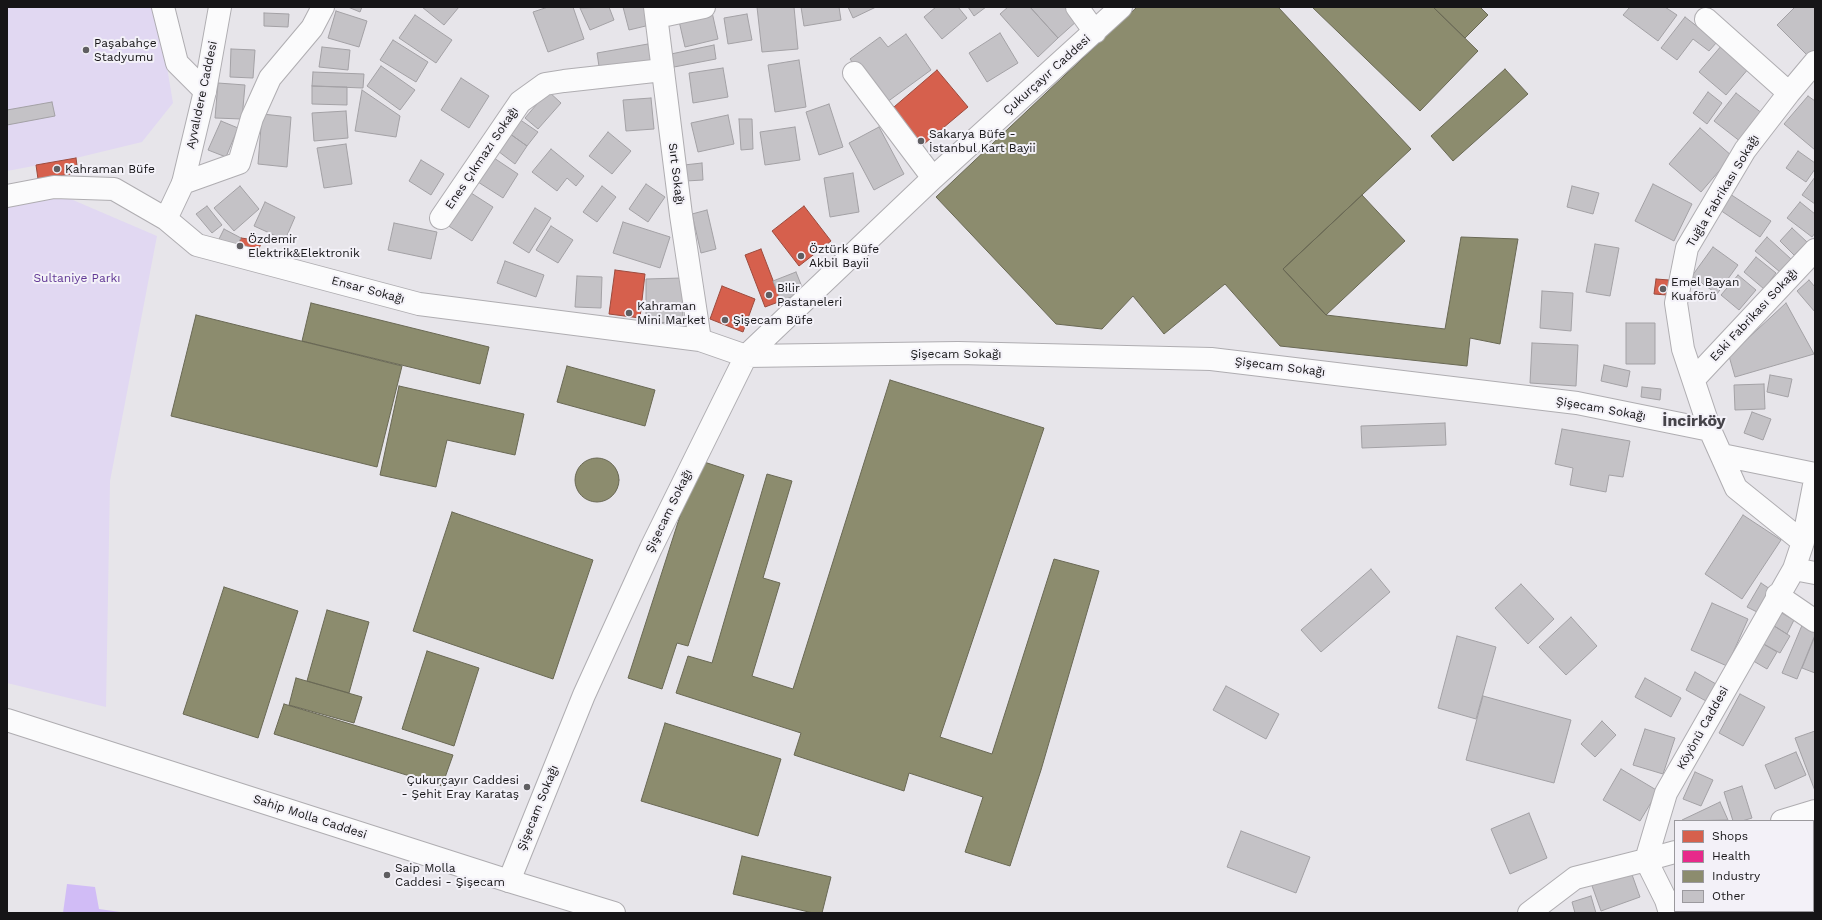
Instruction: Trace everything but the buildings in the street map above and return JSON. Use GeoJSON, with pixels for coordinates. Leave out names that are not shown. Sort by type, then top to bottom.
{"type":"FeatureCollection","features":[{"type":"Feature","properties":{"kind":"street"},"geometry":{"type":"LineString","coordinates":[[163,7],[177,63],[205,91]]}},
{"type":"Feature","properties":{"kind":"street","name":"Ayvalıdere Caddesi"},"geometry":{"type":"LineString","coordinates":[[166,219],[183,183],[205,91],[220,7]]}},
{"type":"Feature","properties":{"kind":"street"},"geometry":{"type":"LineString","coordinates":[[183,183],[239,163],[252,118],[270,78],[312,28],[323,7]]}},
{"type":"Feature","properties":{"kind":"street"},"geometry":{"type":"LineString","coordinates":[[656,12],[704,7]]}},
{"type":"Feature","properties":{"kind":"street"},"geometry":{"type":"LineString","coordinates":[[1077,7],[1095,32]]}},
{"type":"Feature","properties":{"kind":"street","name":"Çukurçayır Caddesi"},"geometry":{"type":"LineString","coordinates":[[746,356],[933,178],[1121,7]]}},
{"type":"Feature","properties":{"kind":"street","name":"Sırt Sokağı"},"geometry":{"type":"LineString","coordinates":[[656,12],[681,215],[700,340]]}},
{"type":"Feature","properties":{"kind":"street"},"geometry":{"type":"LineString","coordinates":[[1706,19],[1789,93]]}},
{"type":"Feature","properties":{"kind":"street","name":"Tuğla Fabrikası Sokağı"},"geometry":{"type":"LineString","coordinates":[[1710,430],[1683,349],[1676,303],[1688,248],[1746,150],[1789,93],[1813,69]]}},
{"type":"Feature","properties":{"kind":"street","name":"Enes Çıkmazı Sokağı"},"geometry":{"type":"LineString","coordinates":[[441,218],[520,102],[545,84],[663,70]]}},
{"type":"Feature","properties":{"kind":"street"},"geometry":{"type":"LineString","coordinates":[[854,73],[933,178]]}},
{"type":"Feature","properties":{"kind":"street","name":"Ensar Sokağı"},"geometry":{"type":"LineString","coordinates":[[7,196],[54,187],[114,189],[166,219],[196,245],[419,304],[700,340],[746,356]]}},
{"type":"Feature","properties":{"kind":"street","name":"Eski Fabrikası Sokağı"},"geometry":{"type":"LineString","coordinates":[[1694,379],[1815,250]]}},
{"type":"Feature","properties":{"kind":"street","name":"Şişecam Sokağı"},"geometry":{"type":"LineString","coordinates":[[509,882],[584,696],[651,548],[746,356],[958,353],[1211,359],[1577,403],[1710,430]]}},
{"type":"Feature","properties":{"kind":"street"},"geometry":{"type":"LineString","coordinates":[[1710,430],[1736,488],[1803,542]]}},
{"type":"Feature","properties":{"kind":"street"},"geometry":{"type":"LineString","coordinates":[[1722,455],[1815,474]]}},
{"type":"Feature","properties":{"kind":"street","name":"Köyönü Caddesi"},"geometry":{"type":"LineString","coordinates":[[1646,860],[1666,793],[1794,569],[1803,542],[1815,480]]}},
{"type":"Feature","properties":{"kind":"street"},"geometry":{"type":"LineString","coordinates":[[1794,569],[1815,573]]}},
{"type":"Feature","properties":{"kind":"street"},"geometry":{"type":"LineString","coordinates":[[1778,596],[1815,621]]}},
{"type":"Feature","properties":{"kind":"street","name":"Sahip Molla Caddesi"},"geometry":{"type":"LineString","coordinates":[[7,720],[509,882],[614,913]]}},
{"type":"Feature","properties":{"kind":"street"},"geometry":{"type":"LineString","coordinates":[[1785,820],[1815,811]]}},
{"type":"Feature","properties":{"kind":"street"},"geometry":{"type":"LineString","coordinates":[[1529,913],[1575,878],[1674,852]]}},
{"type":"Feature","properties":{"kind":"street"},"geometry":{"type":"LineString","coordinates":[[1646,860],[1666,900],[1670,913]]}},
{"type":"Feature","properties":{"kind":"green space","name":"Paşabahçe Stadyumu"},"geometry":{"type":"Polygon","coordinates":[[[7,7],[157,7],[173,103],[142,142],[76,158],[7,171],[7,7]]]}},
{"type":"Feature","properties":{"kind":"green space","name":"Sultaniye Parkı"},"geometry":{"type":"Polygon","coordinates":[[[66,197],[157,236],[110,481],[106,707],[7,683],[7,206],[66,197]]]}},
{"type":"Feature","properties":{"kind":"shaded area"},"geometry":{"type":"Polygon","coordinates":[[[67,884],[95,887],[99,909],[127,913],[63,913],[67,884]]]}},
{"type":"Feature","properties":{"kind":"place","name":"Paşabahçe Stadyumu"},"geometry":{"type":"Point","coordinates":[86,50]}},
{"type":"Feature","properties":{"kind":"place","name":"Sakarya Büfe - İstanbul Kart Bayii"},"geometry":{"type":"Point","coordinates":[921,141]}},
{"type":"Feature","properties":{"kind":"place","name":"Kahraman Büfe"},"geometry":{"type":"Point","coordinates":[57,169]}},
{"type":"Feature","properties":{"kind":"place","name":"Özdemir Elektrik&Elektronik"},"geometry":{"type":"Point","coordinates":[240,246]}},
{"type":"Feature","properties":{"kind":"place","name":"Öztürk Büfe Akbil Bayii"},"geometry":{"type":"Point","coordinates":[801,256]}},
{"type":"Feature","properties":{"kind":"place","name":"Emel Bayan Kuaförü"},"geometry":{"type":"Point","coordinates":[1663,289]}},
{"type":"Feature","properties":{"kind":"place","name":"Bilir Pastaneleri"},"geometry":{"type":"Point","coordinates":[769,295]}},
{"type":"Feature","properties":{"kind":"place","name":"Kahraman Mini Market"},"geometry":{"type":"Point","coordinates":[629,313]}},
{"type":"Feature","properties":{"kind":"place","name":"Şişecam Büfe"},"geometry":{"type":"Point","coordinates":[725,320]}},
{"type":"Feature","properties":{"kind":"place","name":"Çukurçayır Caddesi - Şehit Eray Karataş"},"geometry":{"type":"Point","coordinates":[527,787]}},
{"type":"Feature","properties":{"kind":"place","name":"Saip Molla Caddesi - Şişecam"},"geometry":{"type":"Point","coordinates":[387,875]}},
{"type":"Feature","properties":{"kind":"district","name":"İncirköy"},"geometry":{"type":"Point","coordinates":[1694,421]}}]}
